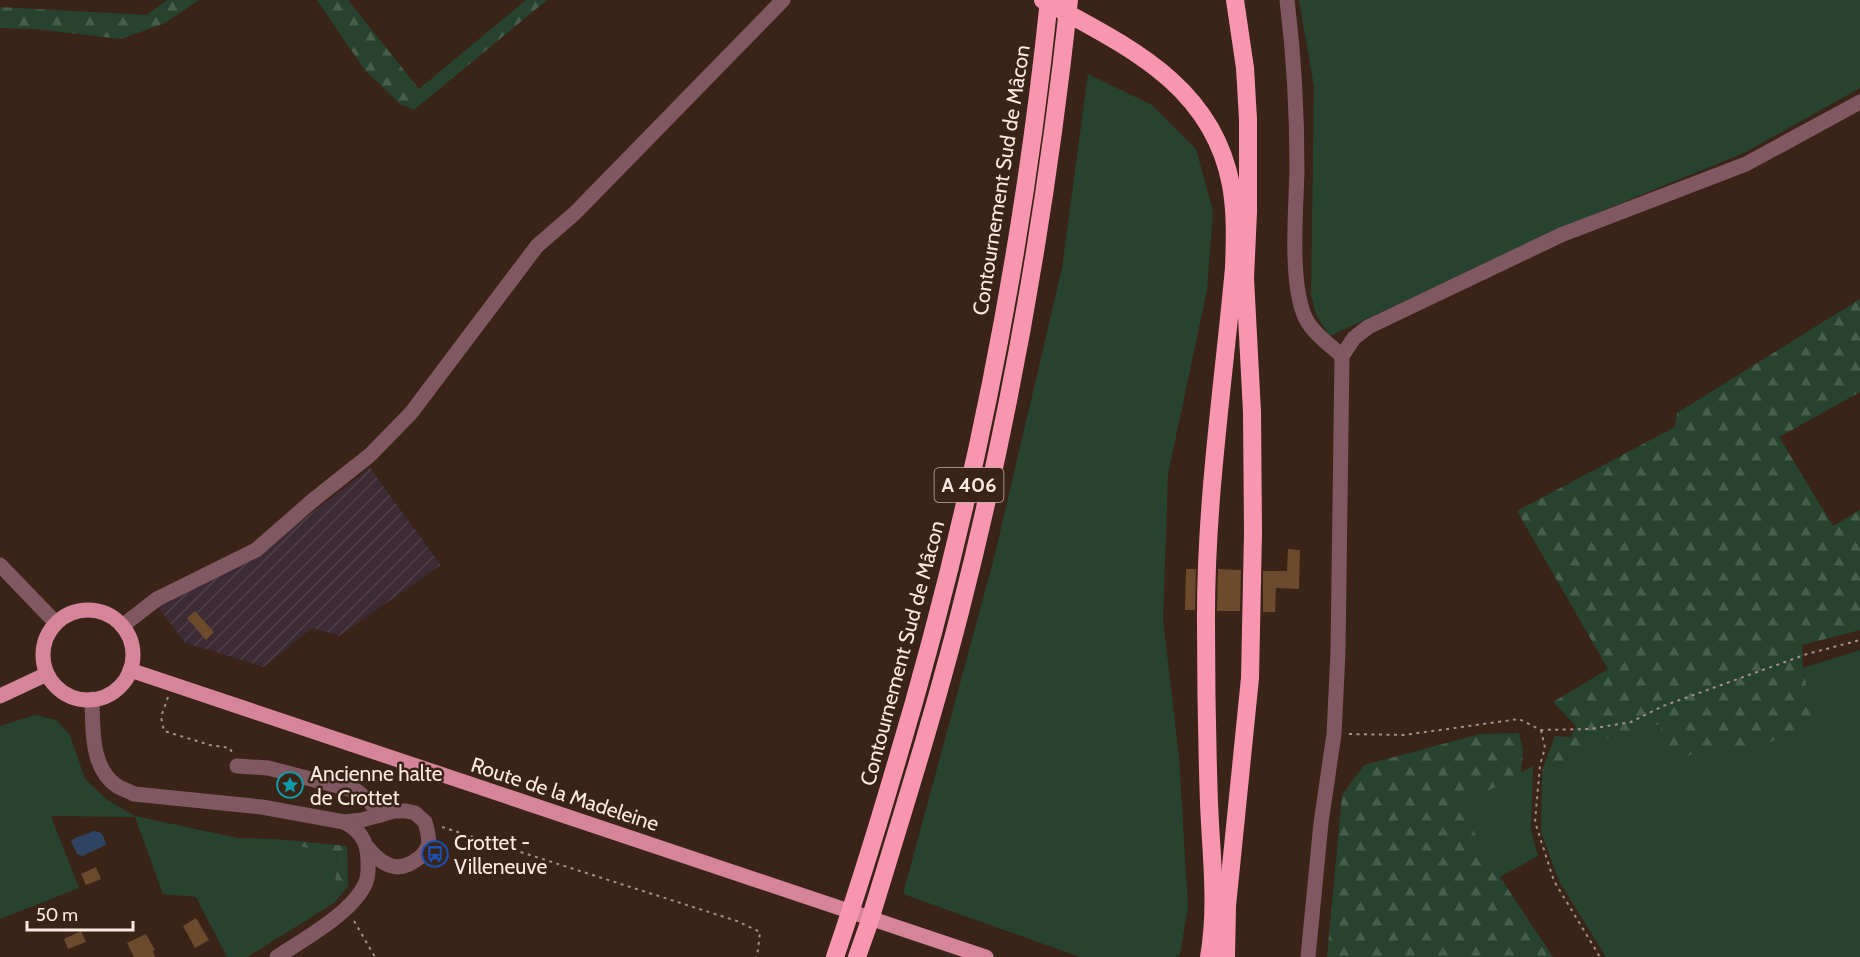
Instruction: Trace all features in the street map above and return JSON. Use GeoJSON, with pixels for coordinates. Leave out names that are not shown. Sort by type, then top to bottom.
{"type":"FeatureCollection","features":[{"type":"Feature","properties":{"kind":"highway"},"geometry":{"type":"LineString","coordinates":[[1043,0],[1137,52],[1174,81],[1205,117],[1217,140],[1226,164],[1234,207],[1234,268],[1209,518],[1206,583],[1209,790],[1214,904],[1213,936],[1209,957]]}},
{"type":"Feature","properties":{"kind":"highway","name":"Contournement Sud de Mâcon"},"geometry":{"type":"LineString","coordinates":[[835,957],[910,719],[939,613],[989,396],[1031,152],[1049,0]]}},
{"type":"Feature","properties":{"kind":"highway","name":"Contournement Sud de Mâcon"},"geometry":{"type":"LineString","coordinates":[[857,957],[933,713],[961,609],[993,471],[1035,254],[1050,160],[1069,0]]}},
{"type":"Feature","properties":{"kind":"highway"},"geometry":{"type":"LineString","coordinates":[[1226,957],[1227,906],[1250,678],[1253,532],[1252,412],[1245,278],[1248,119],[1245,68],[1235,0]]}},
{"type":"Feature","properties":{"kind":"main road"},"geometry":{"type":"LineString","coordinates":[[82,610],[97,610],[111,616],[122,626],[132,647],[130,670],[116,690],[93,699],[79,699],[66,694],[55,685],[47,674],[43,660],[48,634],[56,623],[68,614],[82,610]]}},
{"type":"Feature","properties":{"kind":"main road","name":"Route de la Madeleine"},"geometry":{"type":"LineString","coordinates":[[130,670],[986,957]]}},
{"type":"Feature","properties":{"kind":"main road"},"geometry":{"type":"LineString","coordinates":[[0,696],[47,674]]}},
{"type":"Feature","properties":{"kind":"street"},"geometry":{"type":"LineString","coordinates":[[122,626],[157,599],[256,550],[370,454],[411,413],[537,246],[575,213],[783,0]]}},
{"type":"Feature","properties":{"kind":"street"},"geometry":{"type":"LineString","coordinates":[[1287,0],[1293,50],[1297,163],[1296,276],[1303,313],[1316,333],[1342,356]]}},
{"type":"Feature","properties":{"kind":"street"},"geometry":{"type":"LineString","coordinates":[[1308,957],[1321,823],[1334,734],[1338,641],[1342,356],[1354,338],[1368,327],[1561,235],[1746,164],[1860,102]]}},
{"type":"Feature","properties":{"kind":"street"},"geometry":{"type":"LineString","coordinates":[[0,565],[56,623]]}},
{"type":"Feature","properties":{"kind":"street"},"geometry":{"type":"LineString","coordinates":[[93,699],[93,738],[102,769],[116,786],[134,794],[262,807],[344,822],[362,820],[394,811],[406,811],[415,813],[425,822],[428,846],[421,856],[409,865],[393,867],[378,860],[368,848],[363,836],[344,822]]}},
{"type":"Feature","properties":{"kind":"street"},"geometry":{"type":"LineString","coordinates":[[237,766],[267,768],[357,791],[380,815]]}},
{"type":"Feature","properties":{"kind":"street"},"geometry":{"type":"LineString","coordinates":[[277,957],[344,910],[365,884],[369,872],[368,848]]}},
{"type":"Feature","properties":{"kind":"path"},"geometry":{"type":"LineString","coordinates":[[1334,734],[1404,735],[1519,719],[1541,730],[1590,729],[1631,722],[1663,706],[1808,654],[1860,640]]}},
{"type":"Feature","properties":{"kind":"path"},"geometry":{"type":"LineString","coordinates":[[172,683],[161,717],[164,731],[210,745],[230,748],[237,766]]}},
{"type":"Feature","properties":{"kind":"path"},"geometry":{"type":"LineString","coordinates":[[1541,730],[1545,748],[1540,765],[1535,822],[1554,881],[1600,957]]}},
{"type":"Feature","properties":{"kind":"path"},"geometry":{"type":"LineString","coordinates":[[425,822],[737,921],[760,932],[756,957]]}},
{"type":"Feature","properties":{"kind":"path"},"geometry":{"type":"LineString","coordinates":[[344,910],[375,957]]}},
{"type":"Feature","properties":{"kind":"shaded area"},"geometry":{"type":"Polygon","coordinates":[[[370,468],[441,565],[339,636],[312,628],[264,667],[185,643],[155,603],[262,551],[370,468]]]}},
{"type":"Feature","properties":{"kind":"green space"},"geometry":{"type":"Polygon","coordinates":[[[167,0],[199,0],[165,23],[121,39],[35,29],[0,28],[0,7],[147,15],[167,0]]]}},
{"type":"Feature","properties":{"kind":"green space"},"geometry":{"type":"Polygon","coordinates":[[[317,0],[348,0],[419,89],[526,0],[547,0],[414,110],[400,104],[364,69],[317,0]]]}},
{"type":"Feature","properties":{"kind":"green space"},"geometry":{"type":"Polygon","coordinates":[[[1299,0],[1860,0],[1860,88],[1744,153],[1558,229],[1330,336],[1316,315],[1311,295],[1314,87],[1299,0]]]}},
{"type":"Feature","properties":{"kind":"green space"},"geometry":{"type":"Polygon","coordinates":[[[1088,74],[1152,105],[1196,149],[1213,211],[1207,290],[1168,474],[1163,620],[1179,756],[1188,907],[1180,954],[1176,957],[1080,957],[903,894],[994,558],[1062,268],[1088,74]]]}},
{"type":"Feature","properties":{"kind":"green space"},"geometry":{"type":"Polygon","coordinates":[[[1860,299],[1860,392],[1779,437],[1833,526],[1860,510],[1860,630],[1802,645],[1803,668],[1814,725],[1737,755],[1719,744],[1683,758],[1666,753],[1660,724],[1611,737],[1542,771],[1555,736],[1571,737],[1576,726],[1553,702],[1608,669],[1517,511],[1675,427],[1677,413],[1860,299]]]}},
{"type":"Feature","properties":{"kind":"green space"},"geometry":{"type":"Polygon","coordinates":[[[1860,650],[1860,957],[1606,957],[1559,881],[1541,832],[1542,771],[1611,737],[1660,723],[1683,758],[1719,744],[1809,701],[1803,668],[1860,650]]]}},
{"type":"Feature","properties":{"kind":"green space"},"geometry":{"type":"Polygon","coordinates":[[[35,715],[56,720],[70,735],[85,779],[106,799],[135,816],[238,838],[337,852],[334,903],[247,957],[227,957],[196,897],[163,894],[135,817],[51,816],[79,888],[0,919],[0,726],[35,715]]]}},
{"type":"Feature","properties":{"kind":"green space"},"geometry":{"type":"Polygon","coordinates":[[[1519,733],[1523,750],[1521,773],[1462,805],[1493,873],[1500,877],[1553,957],[1327,957],[1342,795],[1364,765],[1480,734],[1519,733]]]}},
{"type":"Feature","properties":{"kind":"green space"},"geometry":{"type":"Polygon","coordinates":[[[1533,766],[1531,831],[1538,856],[1500,877],[1493,873],[1461,805],[1533,766]]]}},
{"type":"Feature","properties":{"kind":"green space"},"geometry":{"type":"Polygon","coordinates":[[[238,838],[347,846],[348,886],[334,903],[337,852],[238,838]]]}},
{"type":"Feature","properties":{"kind":"water"},"geometry":{"type":"Polygon","coordinates":[[[94,831],[103,835],[106,845],[82,856],[77,854],[71,841],[94,831]]]}},
{"type":"Feature","properties":{"kind":"building"},"geometry":{"type":"Polygon","coordinates":[[[1288,549],[1300,550],[1299,589],[1276,588],[1275,612],[1263,612],[1263,571],[1287,571],[1288,549]]]}},
{"type":"Feature","properties":{"kind":"building"},"geometry":{"type":"Polygon","coordinates":[[[1186,569],[1196,569],[1195,610],[1185,610],[1186,569]]]}},
{"type":"Feature","properties":{"kind":"building"},"geometry":{"type":"Polygon","coordinates":[[[1218,569],[1241,570],[1240,611],[1217,611],[1218,569]]]}},
{"type":"Feature","properties":{"kind":"building"},"geometry":{"type":"Polygon","coordinates":[[[195,611],[214,632],[206,640],[187,618],[195,611]]]}},
{"type":"Feature","properties":{"kind":"building"},"geometry":{"type":"Polygon","coordinates":[[[96,867],[101,879],[86,885],[81,874],[96,867]]]}},
{"type":"Feature","properties":{"kind":"building"},"geometry":{"type":"Polygon","coordinates":[[[196,918],[209,940],[195,948],[183,926],[196,918]]]}},
{"type":"Feature","properties":{"kind":"building"},"geometry":{"type":"Polygon","coordinates":[[[81,931],[86,942],[68,949],[64,939],[81,931]]]}},
{"type":"Feature","properties":{"kind":"building"},"geometry":{"type":"Polygon","coordinates":[[[146,934],[155,950],[153,951],[155,957],[134,957],[127,943],[146,934]]]}},
{"type":"Feature","properties":{"kind":"place","name":"Ancienne halte de Crottet"},"geometry":{"type":"Point","coordinates":[290,785]}},
{"type":"Feature","properties":{"kind":"place","name":"Crottet - Villeneuve"},"geometry":{"type":"Point","coordinates":[435,854]}}]}
